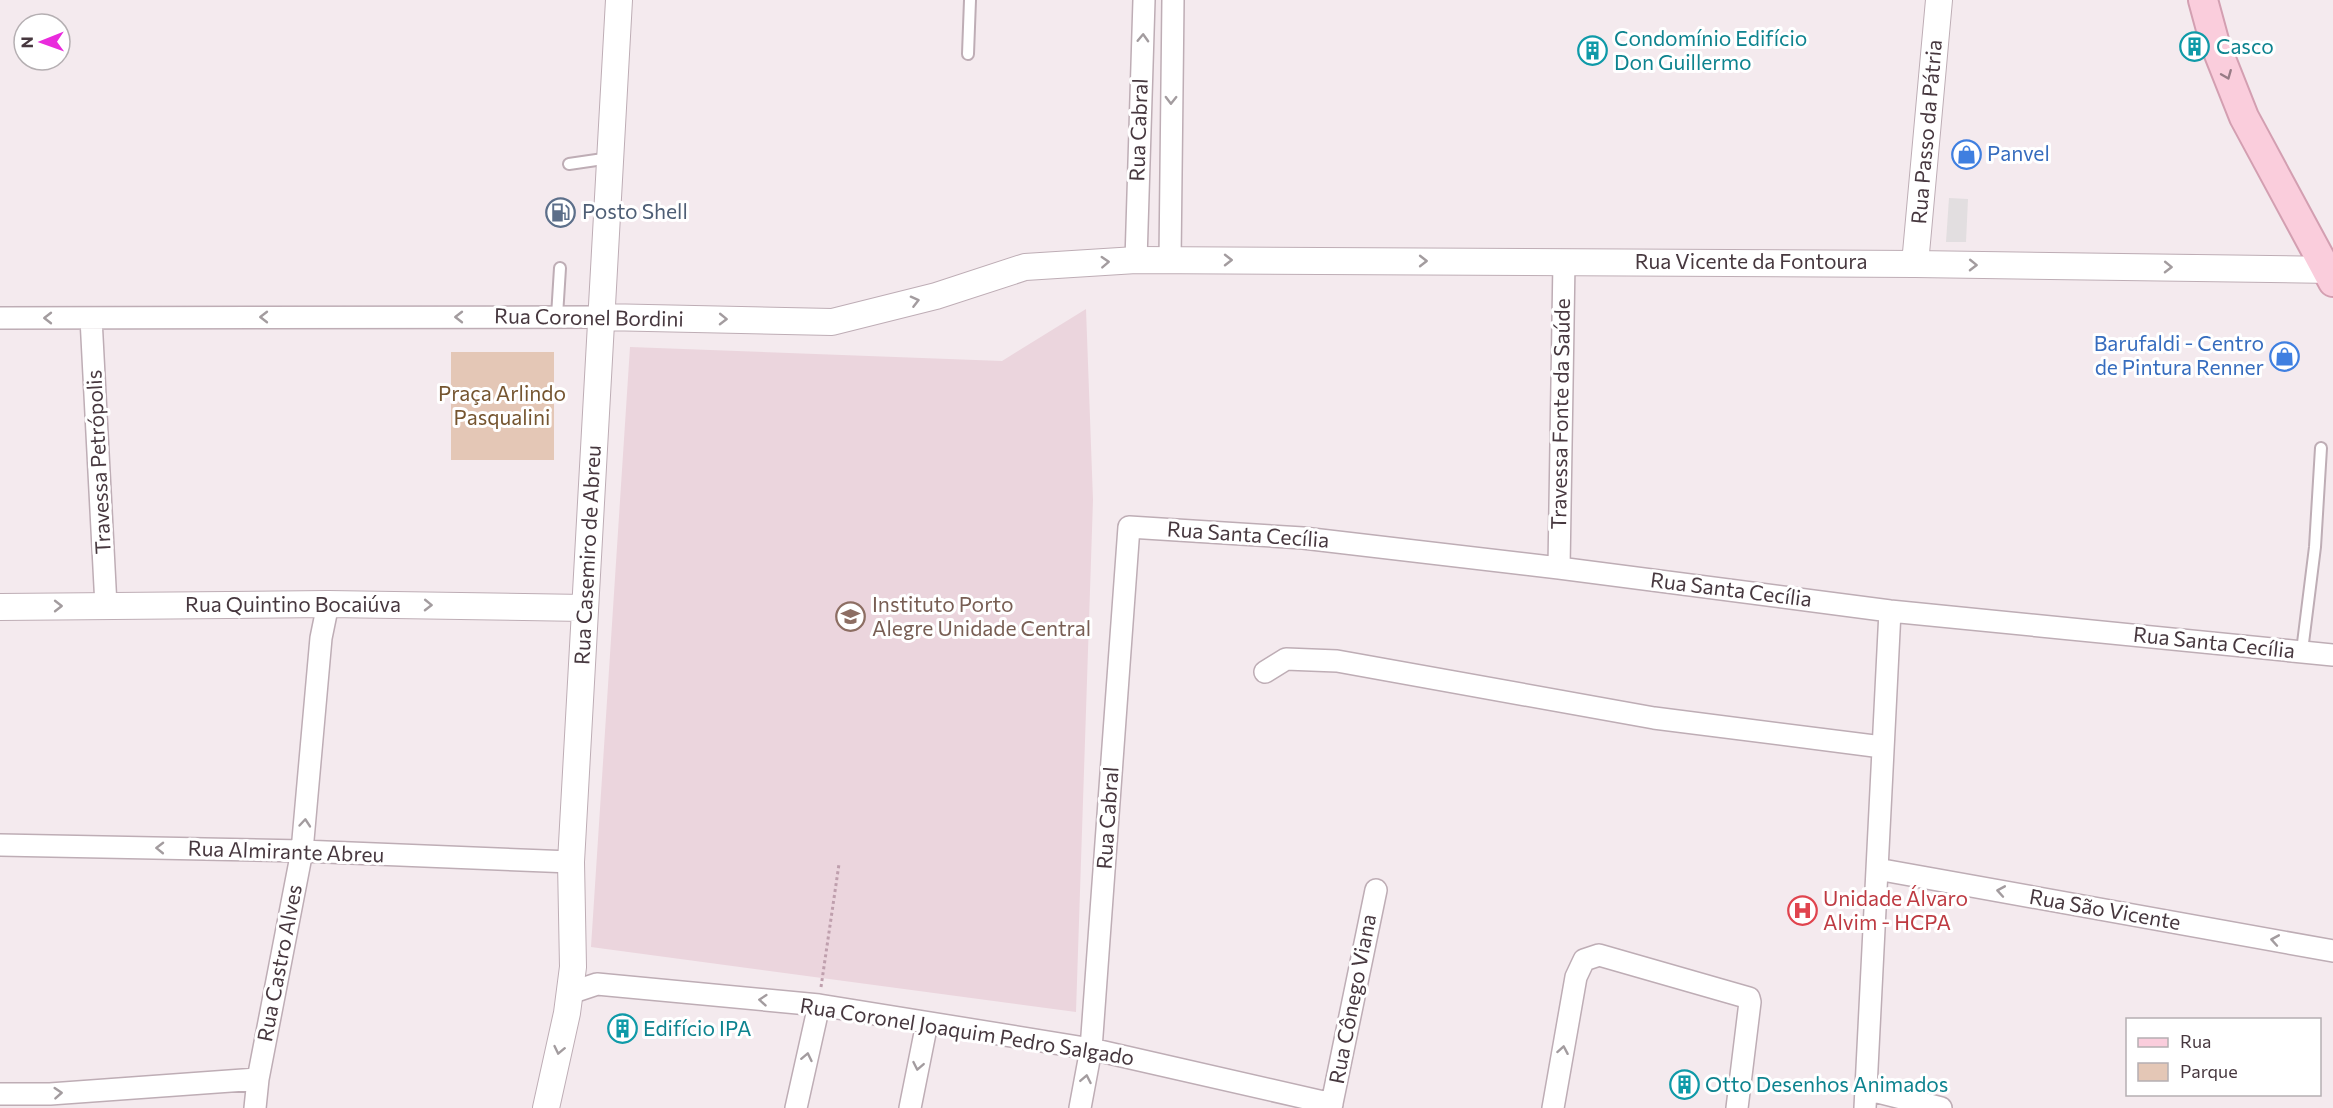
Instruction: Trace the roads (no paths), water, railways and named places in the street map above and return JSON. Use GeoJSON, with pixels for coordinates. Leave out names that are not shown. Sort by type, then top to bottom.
{"type":"FeatureCollection","features":[{"type":"Feature","properties":{"kind":"main road"},"geometry":{"type":"LineString","coordinates":[[2202,0],[2215,44],[2244,117],[2330,274]]}},
{"type":"Feature","properties":{"kind":"street","name":"Rua Casemiro de Abreu"},"geometry":{"type":"LineString","coordinates":[[546,1108],[570,993],[573,967],[571,862],[619,0]]}},
{"type":"Feature","properties":{"kind":"street","name":"Rua Cabral"},"geometry":{"type":"LineString","coordinates":[[1136,260],[1144,0]]}},
{"type":"Feature","properties":{"kind":"street","name":"Rua Cabral"},"geometry":{"type":"LineString","coordinates":[[1170,260],[1173,0]]}},
{"type":"Feature","properties":{"kind":"street","name":"Rua Passo da Pátria"},"geometry":{"type":"LineString","coordinates":[[1915,264],[1939,0]]}},
{"type":"Feature","properties":{"kind":"street"},"geometry":{"type":"LineString","coordinates":[[1137,201],[1170,200]]}},
{"type":"Feature","properties":{"kind":"street","name":"Rua Vicente da Fontoura"},"geometry":{"type":"LineString","coordinates":[[1170,260],[1915,264],[2330,274]]}},
{"type":"Feature","properties":{"kind":"street","name":"Rua Coronel Bordini"},"geometry":{"type":"LineString","coordinates":[[0,318],[557,316],[832,322],[936,296],[1025,267],[1170,260]]}},
{"type":"Feature","properties":{"kind":"street","name":"Travessa Fonte da Saúde"},"geometry":{"type":"LineString","coordinates":[[1558,568],[1564,261]]}},
{"type":"Feature","properties":{"kind":"street","name":"Travessa Petrópolis"},"geometry":{"type":"LineString","coordinates":[[91,318],[106,606]]}},
{"type":"Feature","properties":{"kind":"street","name":"Rua Cabral"},"geometry":{"type":"LineString","coordinates":[[1080,1108],[1091,1049],[1129,527]]}},
{"type":"Feature","properties":{"kind":"street","name":"Rua Santa Cecília"},"geometry":{"type":"LineString","coordinates":[[1129,527],[1303,538],[1890,611],[2333,655]]}},
{"type":"Feature","properties":{"kind":"street","name":"Rua Quintino Bocaiúva"},"geometry":{"type":"LineString","coordinates":[[0,607],[328,604],[585,608]]}},
{"type":"Feature","properties":{"kind":"street","name":"Rua Castro Alves"},"geometry":{"type":"LineString","coordinates":[[255,1108],[258,1079],[302,851],[321,638],[328,604]]}},
{"type":"Feature","properties":{"kind":"street"},"geometry":{"type":"LineString","coordinates":[[1890,611],[1865,1099],[1941,1108]]}},
{"type":"Feature","properties":{"kind":"street"},"geometry":{"type":"LineString","coordinates":[[1265,672],[1286,659],[1337,661],[1654,718],[1882,747]]}},
{"type":"Feature","properties":{"kind":"street","name":"Rua Almirante Abreu"},"geometry":{"type":"LineString","coordinates":[[0,845],[302,851],[571,862]]}},
{"type":"Feature","properties":{"kind":"street","name":"Rua São Vicente"},"geometry":{"type":"LineString","coordinates":[[1877,869],[2333,951]]}},
{"type":"Feature","properties":{"kind":"street","name":"Rua Cônego Viana"},"geometry":{"type":"LineString","coordinates":[[1332,1106],[1376,890]]}},
{"type":"Feature","properties":{"kind":"street"},"geometry":{"type":"LineString","coordinates":[[1553,1108],[1576,977],[1584,960],[1599,955],[1749,998],[1737,1108]]}},
{"type":"Feature","properties":{"kind":"street","name":"Rua Coronel Joaquim Pedro Salgado"},"geometry":{"type":"LineString","coordinates":[[573,967],[584,977],[597,984],[819,1005],[1091,1049],[1332,1106]]}},
{"type":"Feature","properties":{"kind":"street","name":"Rua Coronel Joaquim Pedro Salgado"},"geometry":{"type":"LineString","coordinates":[[570,993],[597,984]]}},
{"type":"Feature","properties":{"kind":"street"},"geometry":{"type":"LineString","coordinates":[[796,1108],[819,1005]]}},
{"type":"Feature","properties":{"kind":"street"},"geometry":{"type":"LineString","coordinates":[[910,1108],[927,1023]]}},
{"type":"Feature","properties":{"kind":"street"},"geometry":{"type":"LineString","coordinates":[[0,1094],[50,1094],[258,1079]]}},
{"type":"Feature","properties":{"kind":"lane"},"geometry":{"type":"LineString","coordinates":[[968,54],[970,0]]}},
{"type":"Feature","properties":{"kind":"lane"},"geometry":{"type":"LineString","coordinates":[[569,164],[610,158]]}},
{"type":"Feature","properties":{"kind":"lane"},"geometry":{"type":"LineString","coordinates":[[557,316],[560,268]]}},
{"type":"Feature","properties":{"kind":"lane"},"geometry":{"type":"LineString","coordinates":[[2302,651],[2315,547],[2321,448]]}},
{"type":"Feature","properties":{"kind":"place","name":"Casco"},"geometry":{"type":"Point","coordinates":[2195,47]}},
{"type":"Feature","properties":{"kind":"place","name":"Condomínio Edifício Don Guillermo"},"geometry":{"type":"Point","coordinates":[1593,51]}},
{"type":"Feature","properties":{"kind":"place","name":"Panvel"},"geometry":{"type":"Point","coordinates":[1966,154]}},
{"type":"Feature","properties":{"kind":"place","name":"Posto Shell"},"geometry":{"type":"Point","coordinates":[561,212]}},
{"type":"Feature","properties":{"kind":"place","name":"Barufaldi - Centro de Pintura Renner"},"geometry":{"type":"Point","coordinates":[2285,356]}},
{"type":"Feature","properties":{"kind":"place","name":"Instituto Porto Alegre Unidade Central"},"geometry":{"type":"Point","coordinates":[851,617]}},
{"type":"Feature","properties":{"kind":"place","name":"Unidade Álvaro Alvim - HCPA"},"geometry":{"type":"Point","coordinates":[1802,911]}},
{"type":"Feature","properties":{"kind":"place","name":"Edifício IPA"},"geometry":{"type":"Point","coordinates":[622,1029]}},
{"type":"Feature","properties":{"kind":"place","name":"Otto Desenhos Animados"},"geometry":{"type":"Point","coordinates":[1684,1085]}},
{"type":"Feature","properties":{"kind":"park label","name":"Praça Arlindo Pasqualini"},"geometry":{"type":"Point","coordinates":[502,406]}}]}
